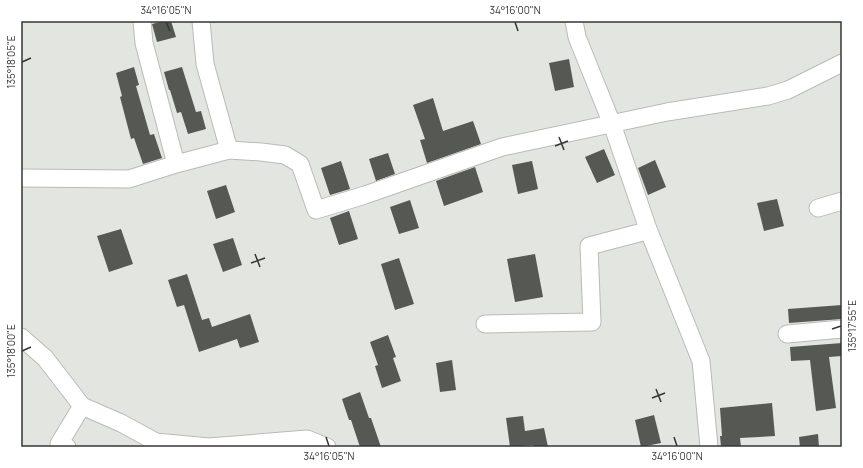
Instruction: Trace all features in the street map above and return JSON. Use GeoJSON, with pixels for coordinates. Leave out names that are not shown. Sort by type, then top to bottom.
{"type":"FeatureCollection","features":[{"type":"Feature","properties":{"kind":"street"},"geometry":{"type":"LineString","coordinates":[[142,21],[144,43],[176,164]]}},
{"type":"Feature","properties":{"kind":"street"},"geometry":{"type":"LineString","coordinates":[[201,21],[205,64],[229,150]]}},
{"type":"Feature","properties":{"kind":"street"},"geometry":{"type":"LineString","coordinates":[[574,21],[577,37],[612,124],[648,229],[701,361],[708,447]]}},
{"type":"Feature","properties":{"kind":"street"},"geometry":{"type":"LineString","coordinates":[[21,178],[129,179],[176,164],[229,150],[285,155],[300,164],[316,210],[365,195],[502,146],[667,112],[768,96],[788,90],[842,63]]}},
{"type":"Feature","properties":{"kind":"street"},"geometry":{"type":"LineString","coordinates":[[818,208],[842,201]]}},
{"type":"Feature","properties":{"kind":"street"},"geometry":{"type":"LineString","coordinates":[[485,324],[592,322],[589,246],[639,233],[648,229]]}},
{"type":"Feature","properties":{"kind":"street"},"geometry":{"type":"LineString","coordinates":[[787,334],[842,329]]}},
{"type":"Feature","properties":{"kind":"street"},"geometry":{"type":"LineString","coordinates":[[21,337],[46,358],[82,406],[121,422],[156,442],[209,447],[307,439],[327,447]]}},
{"type":"Feature","properties":{"kind":"street"},"geometry":{"type":"LineString","coordinates":[[67,447],[60,444],[82,406]]}},
{"type":"Feature","properties":{"kind":"building"},"geometry":{"type":"Polygon","coordinates":[[[171,21],[176,37],[157,42],[152,24],[171,21]]]}},
{"type":"Feature","properties":{"kind":"building"},"geometry":{"type":"Polygon","coordinates":[[[569,59],[574,87],[555,91],[549,63],[569,59]]]}},
{"type":"Feature","properties":{"kind":"building"},"geometry":{"type":"Polygon","coordinates":[[[134,67],[139,85],[136,86],[150,135],[154,134],[162,158],[143,164],[134,138],[131,139],[120,97],[122,96],[116,73],[134,67]]]}},
{"type":"Feature","properties":{"kind":"building"},"geometry":{"type":"Polygon","coordinates":[[[182,67],[196,112],[201,111],[206,129],[188,134],[181,112],[177,113],[164,72],[182,67]]]}},
{"type":"Feature","properties":{"kind":"building"},"geometry":{"type":"Polygon","coordinates":[[[433,98],[443,131],[473,121],[481,144],[427,163],[420,140],[425,139],[413,105],[433,98]]]}},
{"type":"Feature","properties":{"kind":"building"},"geometry":{"type":"Polygon","coordinates":[[[604,149],[615,175],[597,183],[585,157],[604,149]]]}},
{"type":"Feature","properties":{"kind":"building"},"geometry":{"type":"Polygon","coordinates":[[[388,153],[395,174],[376,181],[369,159],[388,153]]]}},
{"type":"Feature","properties":{"kind":"building"},"geometry":{"type":"Polygon","coordinates":[[[655,160],[666,187],[648,195],[638,168],[655,160]]]}},
{"type":"Feature","properties":{"kind":"building"},"geometry":{"type":"Polygon","coordinates":[[[341,161],[350,189],[330,195],[321,168],[341,161]]]}},
{"type":"Feature","properties":{"kind":"building"},"geometry":{"type":"Polygon","coordinates":[[[532,161],[538,189],[518,194],[512,165],[532,161]]]}},
{"type":"Feature","properties":{"kind":"building"},"geometry":{"type":"Polygon","coordinates":[[[475,167],[483,192],[444,206],[436,181],[475,167]]]}},
{"type":"Feature","properties":{"kind":"building"},"geometry":{"type":"Polygon","coordinates":[[[226,185],[235,212],[216,219],[207,191],[226,185]]]}},
{"type":"Feature","properties":{"kind":"building"},"geometry":{"type":"Polygon","coordinates":[[[777,199],[784,226],[764,231],[757,203],[777,199]]]}},
{"type":"Feature","properties":{"kind":"building"},"geometry":{"type":"Polygon","coordinates":[[[410,200],[419,228],[399,234],[390,207],[410,200]]]}},
{"type":"Feature","properties":{"kind":"building"},"geometry":{"type":"Polygon","coordinates":[[[349,211],[358,239],[339,245],[330,218],[349,211]]]}},
{"type":"Feature","properties":{"kind":"building"},"geometry":{"type":"Polygon","coordinates":[[[121,229],[133,264],[109,272],[97,236],[121,229]]]}},
{"type":"Feature","properties":{"kind":"building"},"geometry":{"type":"Polygon","coordinates":[[[233,238],[242,265],[223,272],[213,244],[233,238]]]}},
{"type":"Feature","properties":{"kind":"building"},"geometry":{"type":"Polygon","coordinates":[[[535,254],[543,297],[515,302],[507,259],[535,254]]]}},
{"type":"Feature","properties":{"kind":"building"},"geometry":{"type":"Polygon","coordinates":[[[399,258],[414,304],[395,310],[381,264],[399,258]]]}},
{"type":"Feature","properties":{"kind":"building"},"geometry":{"type":"Polygon","coordinates":[[[187,274],[202,320],[209,318],[212,327],[250,314],[259,342],[240,348],[237,339],[199,352],[184,305],[177,307],[168,280],[187,274]]]}},
{"type":"Feature","properties":{"kind":"building"},"geometry":{"type":"Polygon","coordinates":[[[842,305],[842,319],[789,323],[788,309],[842,305]]]}},
{"type":"Feature","properties":{"kind":"building"},"geometry":{"type":"Polygon","coordinates":[[[388,335],[396,357],[393,358],[401,381],[382,388],[375,366],[378,365],[370,342],[388,335]]]}},
{"type":"Feature","properties":{"kind":"building"},"geometry":{"type":"Polygon","coordinates":[[[842,343],[842,356],[829,357],[836,408],[816,411],[810,360],[791,361],[790,347],[842,343]]]}},
{"type":"Feature","properties":{"kind":"building"},"geometry":{"type":"Polygon","coordinates":[[[452,360],[456,390],[440,392],[436,363],[452,360]]]}},
{"type":"Feature","properties":{"kind":"building"},"geometry":{"type":"Polygon","coordinates":[[[360,392],[381,447],[360,447],[351,420],[349,420],[342,399],[360,392]]]}},
{"type":"Feature","properties":{"kind":"building"},"geometry":{"type":"Polygon","coordinates":[[[772,403],[775,436],[740,438],[741,447],[721,447],[720,436],[722,436],[720,408],[772,403]]]}},
{"type":"Feature","properties":{"kind":"building"},"geometry":{"type":"Polygon","coordinates":[[[654,415],[661,443],[641,447],[635,420],[654,415]]]}},
{"type":"Feature","properties":{"kind":"building"},"geometry":{"type":"Polygon","coordinates":[[[523,416],[525,431],[544,428],[548,447],[534,447],[533,445],[510,447],[506,418],[523,416]]]}},
{"type":"Feature","properties":{"kind":"building"},"geometry":{"type":"Polygon","coordinates":[[[818,434],[819,447],[800,447],[799,437],[818,434]]]}}]}
